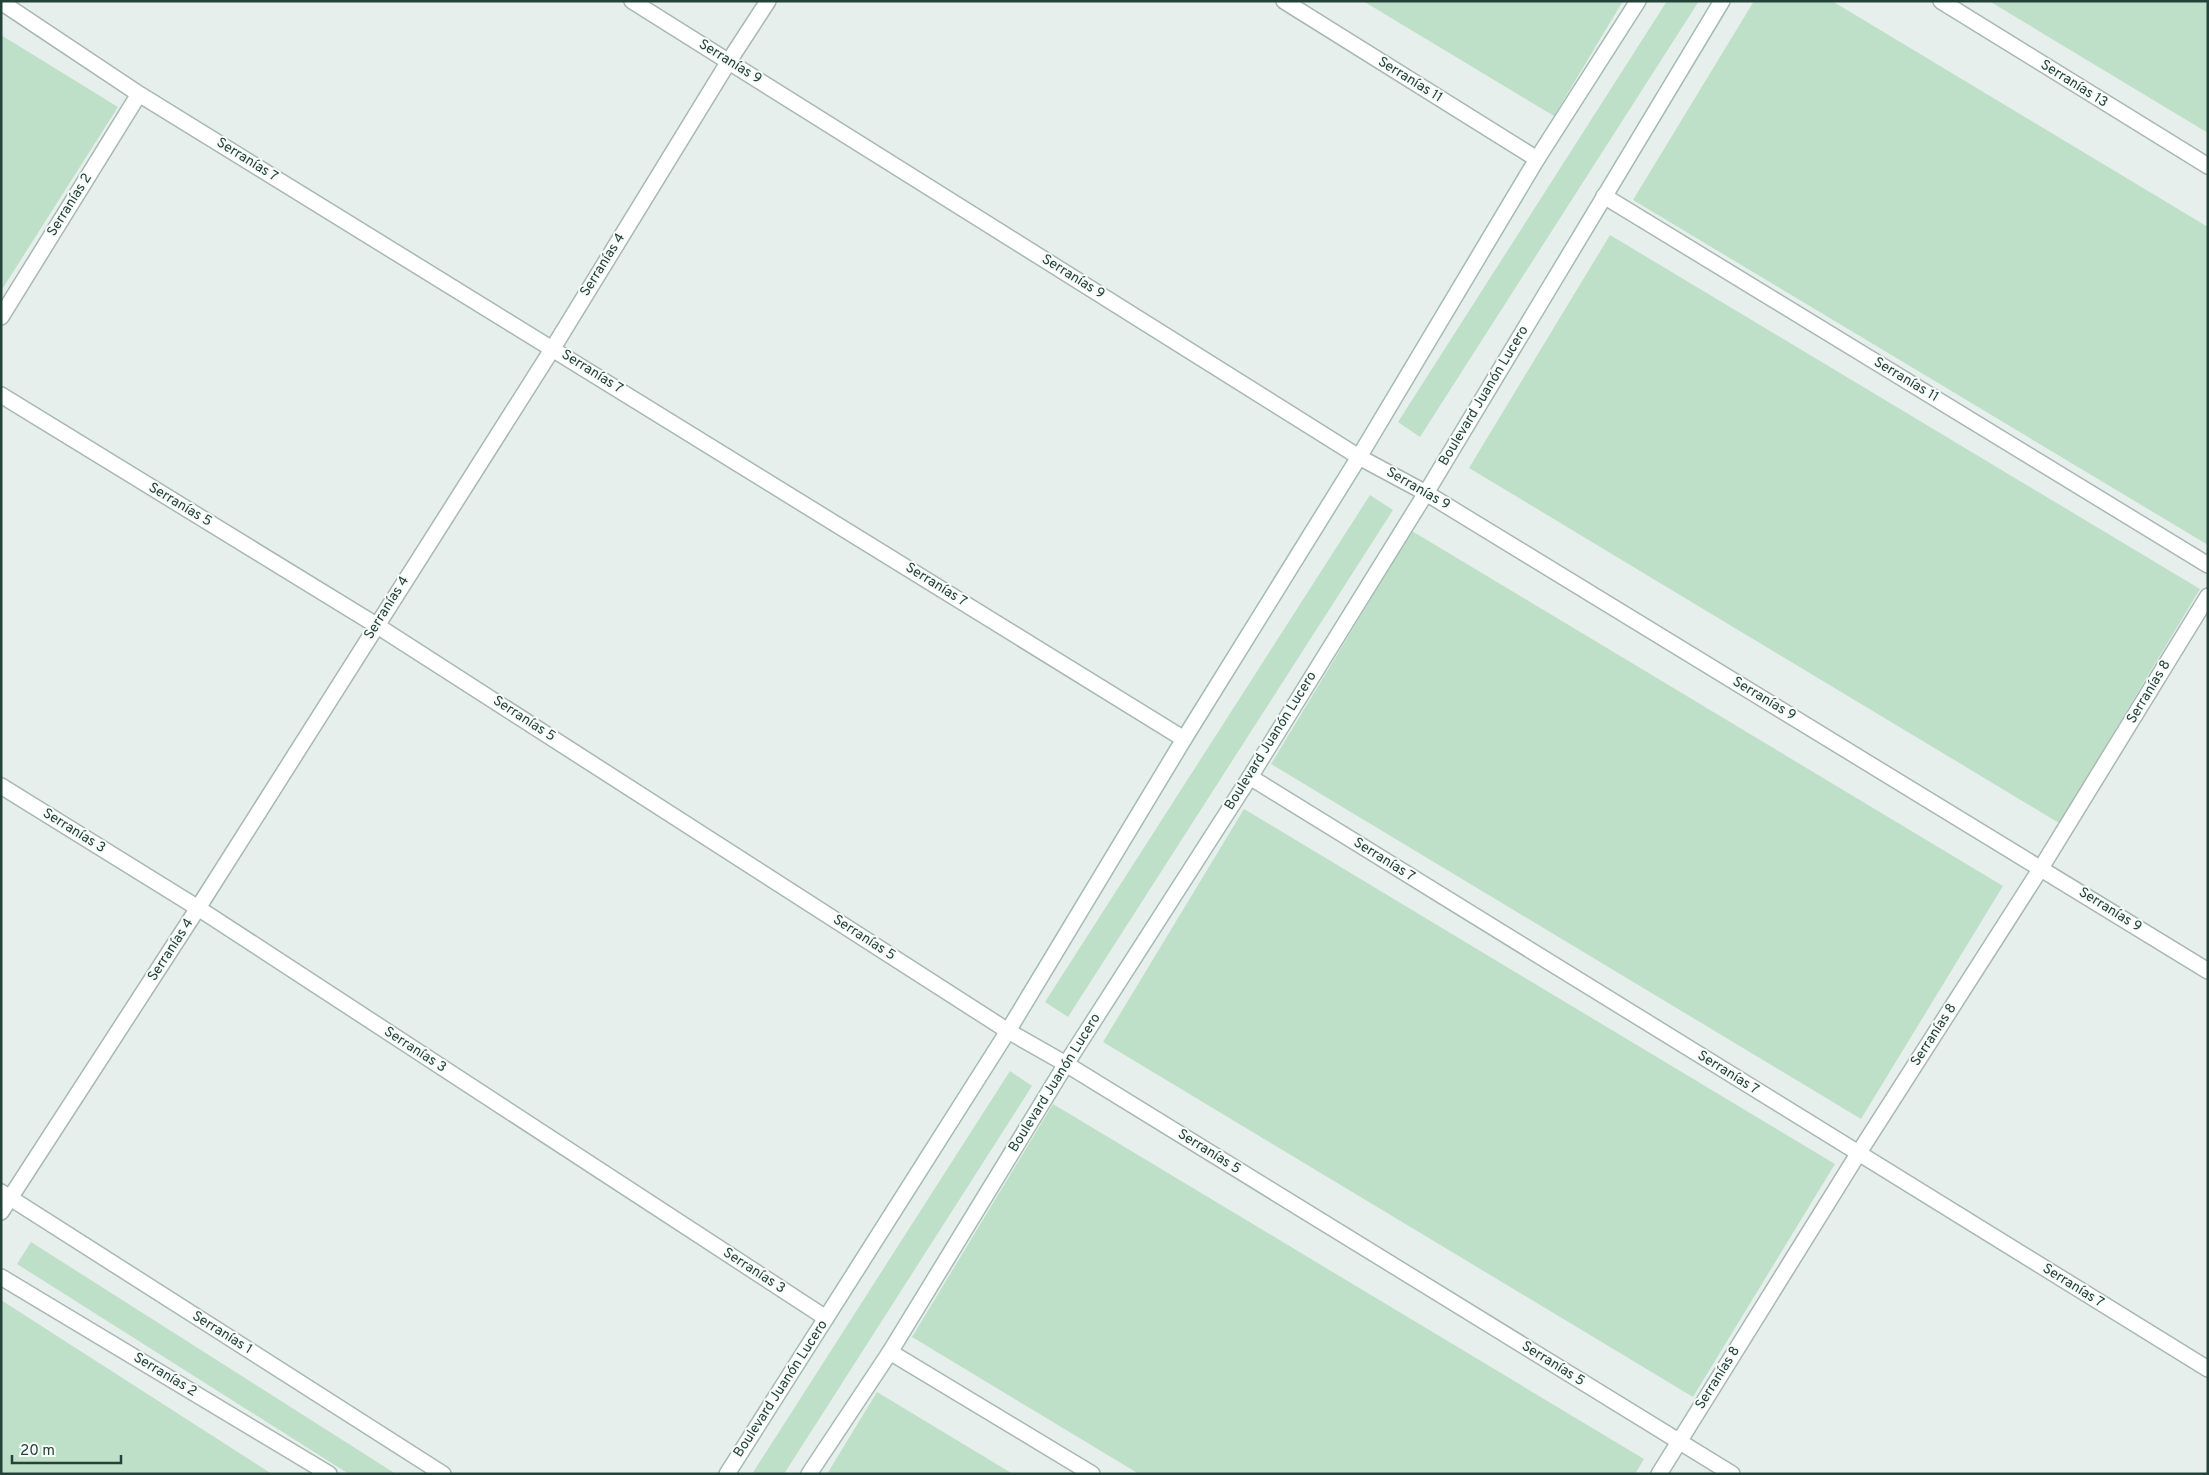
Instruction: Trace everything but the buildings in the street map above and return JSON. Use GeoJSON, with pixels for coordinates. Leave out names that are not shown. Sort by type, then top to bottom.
{"type":"FeatureCollection","features":[{"type":"Feature","properties":{"kind":"street","name":"Serranías 9"},"geometry":{"type":"LineString","coordinates":[[632,1],[1359,457],[1426,492],[2208,971]]}},
{"type":"Feature","properties":{"kind":"street","name":"Serranías 4"},"geometry":{"type":"LineString","coordinates":[[1,1212],[6,1195],[198,908],[552,348],[768,1]]}},
{"type":"Feature","properties":{"kind":"street","name":"Serranías 11"},"geometry":{"type":"LineString","coordinates":[[1284,1],[1537,159]]}},
{"type":"Feature","properties":{"kind":"street","name":"Boulevard Juanón Lucero"},"geometry":{"type":"LineString","coordinates":[[727,1474],[1008,1031],[1184,738],[1359,457],[1537,159],[1638,1]]}},
{"type":"Feature","properties":{"kind":"street","name":"Boulevard Juanón Lucero"},"geometry":{"type":"LineString","coordinates":[[809,1474],[890,1352],[1066,1064],[1250,777],[1426,492],[1722,1]]}},
{"type":"Feature","properties":{"kind":"street","name":"Serranías 13"},"geometry":{"type":"LineString","coordinates":[[1941,1],[2208,166]]}},
{"type":"Feature","properties":{"kind":"street","name":"Serranías 7"},"geometry":{"type":"LineString","coordinates":[[1,2],[139,94],[1184,738]]}},
{"type":"Feature","properties":{"kind":"street","name":"Serranías 2"},"geometry":{"type":"LineString","coordinates":[[1,317],[139,94]]}},
{"type":"Feature","properties":{"kind":"street","name":"Serranías 11"},"geometry":{"type":"LineString","coordinates":[[1604,196],[2208,564]]}},
{"type":"Feature","properties":{"kind":"street","name":"Serranías 5"},"geometry":{"type":"LineString","coordinates":[[1,395],[376,625],[1008,1031],[1066,1064],[1732,1474]]}},
{"type":"Feature","properties":{"kind":"street","name":"Serranías 8"},"geometry":{"type":"LineString","coordinates":[[1659,1474],[1858,1154],[2042,868],[2208,596]]}},
{"type":"Feature","properties":{"kind":"street","name":"Serranías 7"},"geometry":{"type":"LineString","coordinates":[[1250,777],[2208,1369]]}},
{"type":"Feature","properties":{"kind":"street","name":"Serranías 3"},"geometry":{"type":"LineString","coordinates":[[1,786],[198,908],[826,1318]]}},
{"type":"Feature","properties":{"kind":"street","name":"Serranías 1"},"geometry":{"type":"LineString","coordinates":[[6,1195],[443,1474]]}},
{"type":"Feature","properties":{"kind":"street","name":"Serranías 2"},"geometry":{"type":"LineString","coordinates":[[1,1277],[329,1474]]}},
{"type":"Feature","properties":{"kind":"street"},"geometry":{"type":"LineString","coordinates":[[890,1352],[1092,1474]]}},
{"type":"Feature","properties":{"kind":"green space"},"geometry":{"type":"Polygon","coordinates":[[[1363,1],[1623,1],[1554,116],[1363,1]]]}},
{"type":"Feature","properties":{"kind":"green space"},"geometry":{"type":"Polygon","coordinates":[[[1667,1],[1699,1],[1420,437],[1398,422],[1667,1]]]}},
{"type":"Feature","properties":{"kind":"green space"},"geometry":{"type":"Polygon","coordinates":[[[1754,1],[1832,1],[2208,227],[2208,545],[1633,200],[1754,1]]]}},
{"type":"Feature","properties":{"kind":"green space"},"geometry":{"type":"Polygon","coordinates":[[[1989,1],[2208,1],[2208,133],[1989,1]]]}},
{"type":"Feature","properties":{"kind":"green space"},"geometry":{"type":"Polygon","coordinates":[[[1,35],[118,107],[1,291],[1,35]]]}},
{"type":"Feature","properties":{"kind":"green space"},"geometry":{"type":"Polygon","coordinates":[[[1610,235],[2200,589],[2059,823],[1469,468],[1610,235]]]}},
{"type":"Feature","properties":{"kind":"green space"},"geometry":{"type":"Polygon","coordinates":[[[1370,495],[1393,510],[1068,1017],[1045,1002],[1370,495]]]}},
{"type":"Feature","properties":{"kind":"green space"},"geometry":{"type":"Polygon","coordinates":[[[1412,531],[2003,886],[1861,1119],[1271,764],[1412,531]]]}},
{"type":"Feature","properties":{"kind":"green space"},"geometry":{"type":"Polygon","coordinates":[[[1244,809],[1835,1164],[1693,1397],[1103,1042],[1244,809]]]}},
{"type":"Feature","properties":{"kind":"green space"},"geometry":{"type":"Polygon","coordinates":[[[1010,1071],[1032,1086],[784,1474],[752,1474],[1010,1071]]]}},
{"type":"Feature","properties":{"kind":"green space"},"geometry":{"type":"Polygon","coordinates":[[[1053,1104],[1644,1459],[1635,1474],[1139,1474],[912,1337],[1053,1104]]]}},
{"type":"Feature","properties":{"kind":"green space"},"geometry":{"type":"Polygon","coordinates":[[[31,1242],[396,1474],[349,1474],[17,1264],[31,1242]]]}},
{"type":"Feature","properties":{"kind":"green space"},"geometry":{"type":"Polygon","coordinates":[[[1,1300],[272,1474],[1,1474],[1,1300]]]}},
{"type":"Feature","properties":{"kind":"green space"},"geometry":{"type":"Polygon","coordinates":[[[877,1392],[1013,1474],[827,1474],[877,1392]]]}}]}
